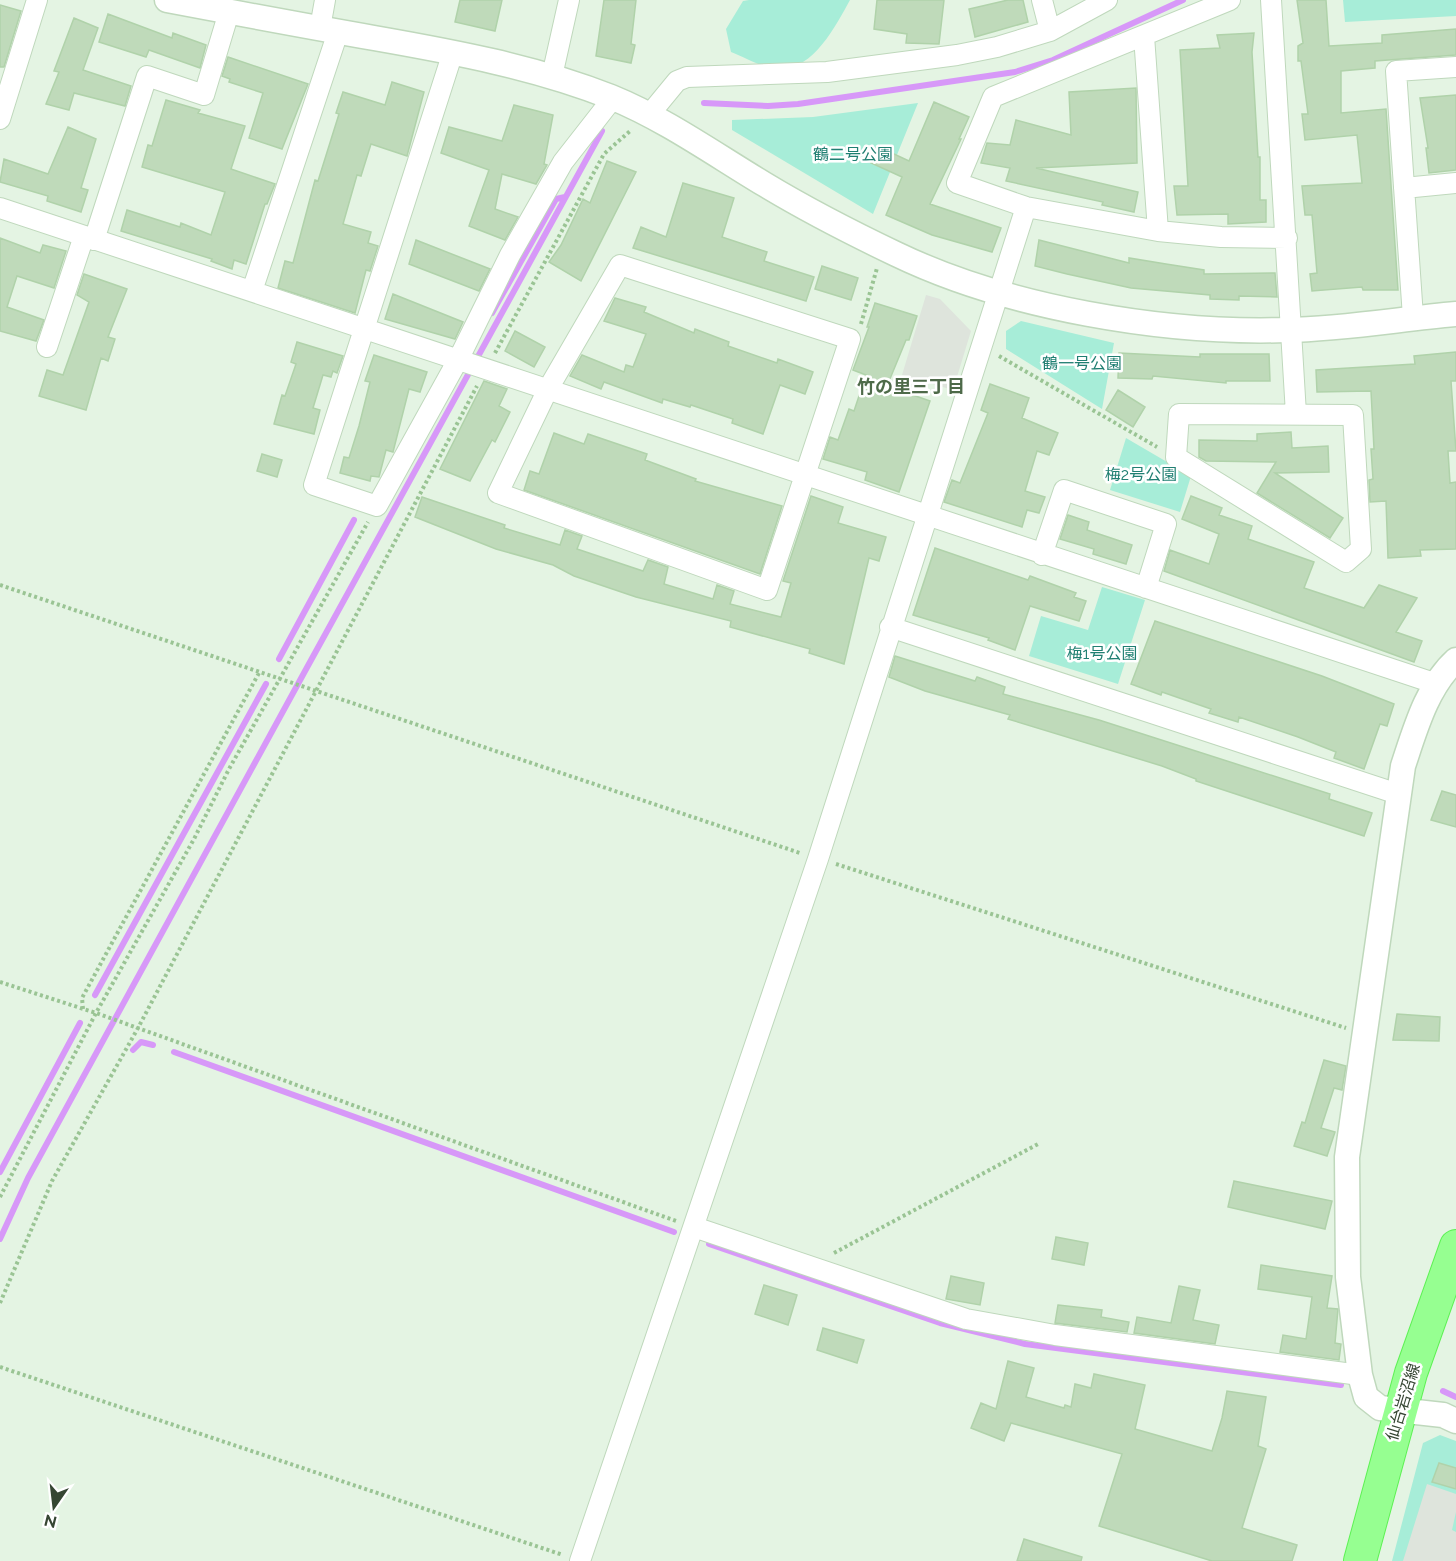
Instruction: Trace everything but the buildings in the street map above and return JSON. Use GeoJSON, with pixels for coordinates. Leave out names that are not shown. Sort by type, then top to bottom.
{"type":"FeatureCollection","features":[{"type":"Feature","properties":{"kind":"main road","name":"仙台岩沼線"},"geometry":{"type":"LineString","coordinates":[[1360,1561],[1400,1410],[1456,1246]]}},
{"type":"Feature","properties":{"kind":"street"},"geometry":{"type":"LineString","coordinates":[[0,119],[37,0]]}},
{"type":"Feature","properties":{"kind":"street"},"geometry":{"type":"LineString","coordinates":[[167,0],[453,52],[552,76],[613,98],[649,115],[766,185],[883,248],[944,274],[1001,292],[1090,314],[1155,324],[1248,331],[1292,330],[1456,314]]}},
{"type":"Feature","properties":{"kind":"street"},"geometry":{"type":"LineString","coordinates":[[252,291],[329,30],[325,0]]}},
{"type":"Feature","properties":{"kind":"street"},"geometry":{"type":"LineString","coordinates":[[552,76],[570,0]]}},
{"type":"Feature","properties":{"kind":"street"},"geometry":{"type":"LineString","coordinates":[[1042,0],[1050,31]]}},
{"type":"Feature","properties":{"kind":"street"},"geometry":{"type":"LineString","coordinates":[[649,115],[677,81],[687,77],[827,72],[977,51],[1050,31],[1107,0]]}},
{"type":"Feature","properties":{"kind":"street"},"geometry":{"type":"LineString","coordinates":[[1230,0],[993,97],[957,183],[1026,207],[1158,231],[1221,237],[1287,238]]}},
{"type":"Feature","properties":{"kind":"street"},"geometry":{"type":"LineString","coordinates":[[1271,0],[1296,414]]}},
{"type":"Feature","properties":{"kind":"street"},"geometry":{"type":"LineString","coordinates":[[47,347],[147,76],[204,95],[229,12]]}},
{"type":"Feature","properties":{"kind":"street"},"geometry":{"type":"LineString","coordinates":[[1144,36],[1158,231]]}},
{"type":"Feature","properties":{"kind":"street"},"geometry":{"type":"LineString","coordinates":[[453,52],[314,485],[377,506],[472,363],[510,255],[563,162],[613,98]]}},
{"type":"Feature","properties":{"kind":"street"},"geometry":{"type":"LineString","coordinates":[[1413,317],[1396,71],[1456,67]]}},
{"type":"Feature","properties":{"kind":"street"},"geometry":{"type":"LineString","coordinates":[[1404,188],[1456,183]]}},
{"type":"Feature","properties":{"kind":"street"},"geometry":{"type":"LineString","coordinates":[[580,1561],[818,859],[890,627],[1001,292],[1026,207]]}},
{"type":"Feature","properties":{"kind":"street"},"geometry":{"type":"LineString","coordinates":[[0,208],[1437,684]]}},
{"type":"Feature","properties":{"kind":"street"},"geometry":{"type":"LineString","coordinates":[[620,265],[850,339],[767,590],[498,493],[548,389],[620,265]]}},
{"type":"Feature","properties":{"kind":"street"},"geometry":{"type":"LineString","coordinates":[[1179,414],[1296,414],[1353,415],[1361,549],[1346,562],[1176,457],[1179,414]]}},
{"type":"Feature","properties":{"kind":"street"},"geometry":{"type":"LineString","coordinates":[[1042,555],[1064,490],[1166,524],[1146,588]]}},
{"type":"Feature","properties":{"kind":"street"},"geometry":{"type":"LineString","coordinates":[[890,627],[1398,794]]}},
{"type":"Feature","properties":{"kind":"street"},"geometry":{"type":"LineString","coordinates":[[1456,660],[1437,684],[1416,727],[1403,766],[1347,1157],[1346,1215],[1348,1277],[1360,1375],[1366,1397],[1380,1408],[1443,1415],[1456,1421]]}},
{"type":"Feature","properties":{"kind":"street"},"geometry":{"type":"LineString","coordinates":[[694,1227],[966,1319],[1007,1328],[1360,1375]]}},
{"type":"Feature","properties":{"kind":"path"},"geometry":{"type":"LineString","coordinates":[[0,1303],[52,1181],[138,1028],[403,527],[472,363],[604,154],[630,131]]}},
{"type":"Feature","properties":{"kind":"path"},"geometry":{"type":"LineString","coordinates":[[850,339],[861,324],[878,266]]}},
{"type":"Feature","properties":{"kind":"path"},"geometry":{"type":"LineString","coordinates":[[999,356],[1076,403],[1176,457]]}},
{"type":"Feature","properties":{"kind":"path"},"geometry":{"type":"LineString","coordinates":[[0,1197],[96,1013],[194,839],[229,769],[282,679],[377,506]]}},
{"type":"Feature","properties":{"kind":"path"},"geometry":{"type":"LineString","coordinates":[[0,585],[818,859],[1364,1034]]}},
{"type":"Feature","properties":{"kind":"path"},"geometry":{"type":"LineString","coordinates":[[83,1009],[82,998],[260,671]]}},
{"type":"Feature","properties":{"kind":"path"},"geometry":{"type":"LineString","coordinates":[[0,982],[96,1013],[694,1227]]}},
{"type":"Feature","properties":{"kind":"path"},"geometry":{"type":"LineString","coordinates":[[809,1266],[1040,1143]]}},
{"type":"Feature","properties":{"kind":"path"},"geometry":{"type":"LineString","coordinates":[[0,1367],[580,1561]]}},
{"type":"Feature","properties":{"kind":"green space"},"geometry":{"type":"Polygon","coordinates":[[[850,0],[829,35],[811,56],[800,64],[775,69],[731,52],[726,29],[743,1],[850,0]]]}},
{"type":"Feature","properties":{"kind":"green space"},"geometry":{"type":"Polygon","coordinates":[[[1343,0],[1456,0],[1456,16],[1345,22],[1343,0]]]}},
{"type":"Feature","properties":{"kind":"green space","name":"鶴二号公園"},"geometry":{"type":"Polygon","coordinates":[[[918,103],[873,214],[732,130],[732,120],[813,117],[918,103]]]}},
{"type":"Feature","properties":{"kind":"green space","name":"鶴一号公園"},"geometry":{"type":"Polygon","coordinates":[[[1021,321],[1114,343],[1102,409],[1006,349],[1006,331],[1021,321]]]}},
{"type":"Feature","properties":{"kind":"green space","name":"梅2号公園"},"geometry":{"type":"Polygon","coordinates":[[[1126,438],[1191,476],[1180,512],[1110,490],[1126,438]]]}},
{"type":"Feature","properties":{"kind":"green space","name":"梅1号公園"},"geometry":{"type":"Polygon","coordinates":[[[1102,587],[1145,600],[1118,684],[1029,656],[1041,616],[1088,630],[1102,587]]]}},
{"type":"Feature","properties":{"kind":"green space"},"geometry":{"type":"Polygon","coordinates":[[[1440,1435],[1456,1441],[1456,1561],[1392,1561],[1423,1443],[1440,1435]]]}},
{"type":"Feature","properties":{"kind":"shaded area"},"geometry":{"type":"Polygon","coordinates":[[[926,295],[940,299],[971,331],[953,390],[902,375],[926,295]]]}},
{"type":"Feature","properties":{"kind":"shaded area"},"geometry":{"type":"Polygon","coordinates":[[[1427,1484],[1456,1494],[1456,1512],[1452,1530],[1456,1532],[1456,1561],[1403,1561],[1427,1484]]]}},
{"type":"Feature","properties":{"kind":"waterway"},"geometry":{"type":"LineString","coordinates":[[704,103],[768,106],[798,104],[1015,72],[1053,60],[1183,0]]}},
{"type":"Feature","properties":{"kind":"waterway"},"geometry":{"type":"LineString","coordinates":[[0,1239],[28,1178],[602,131]]}},
{"type":"Feature","properties":{"kind":"waterway"},"geometry":{"type":"LineString","coordinates":[[492,313],[556,199],[565,197]]}},
{"type":"Feature","properties":{"kind":"waterway"},"geometry":{"type":"LineString","coordinates":[[279,659],[354,520]]}},
{"type":"Feature","properties":{"kind":"waterway"},"geometry":{"type":"LineString","coordinates":[[95,995],[266,684]]}},
{"type":"Feature","properties":{"kind":"waterway"},"geometry":{"type":"LineString","coordinates":[[0,1172],[80,1023]]}},
{"type":"Feature","properties":{"kind":"waterway"},"geometry":{"type":"LineString","coordinates":[[133,1050],[141,1042],[153,1045]]}},
{"type":"Feature","properties":{"kind":"waterway"},"geometry":{"type":"LineString","coordinates":[[174,1052],[674,1232]]}},
{"type":"Feature","properties":{"kind":"waterway"},"geometry":{"type":"LineString","coordinates":[[709,1244],[940,1323],[1025,1344],[1341,1385]]}},
{"type":"Feature","properties":{"kind":"waterway"},"geometry":{"type":"LineString","coordinates":[[1443,1391],[1456,1397]]}},
{"type":"Feature","properties":{"kind":"district","name":"竹の里三丁目"},"geometry":{"type":"Point","coordinates":[911,386]}}]}
